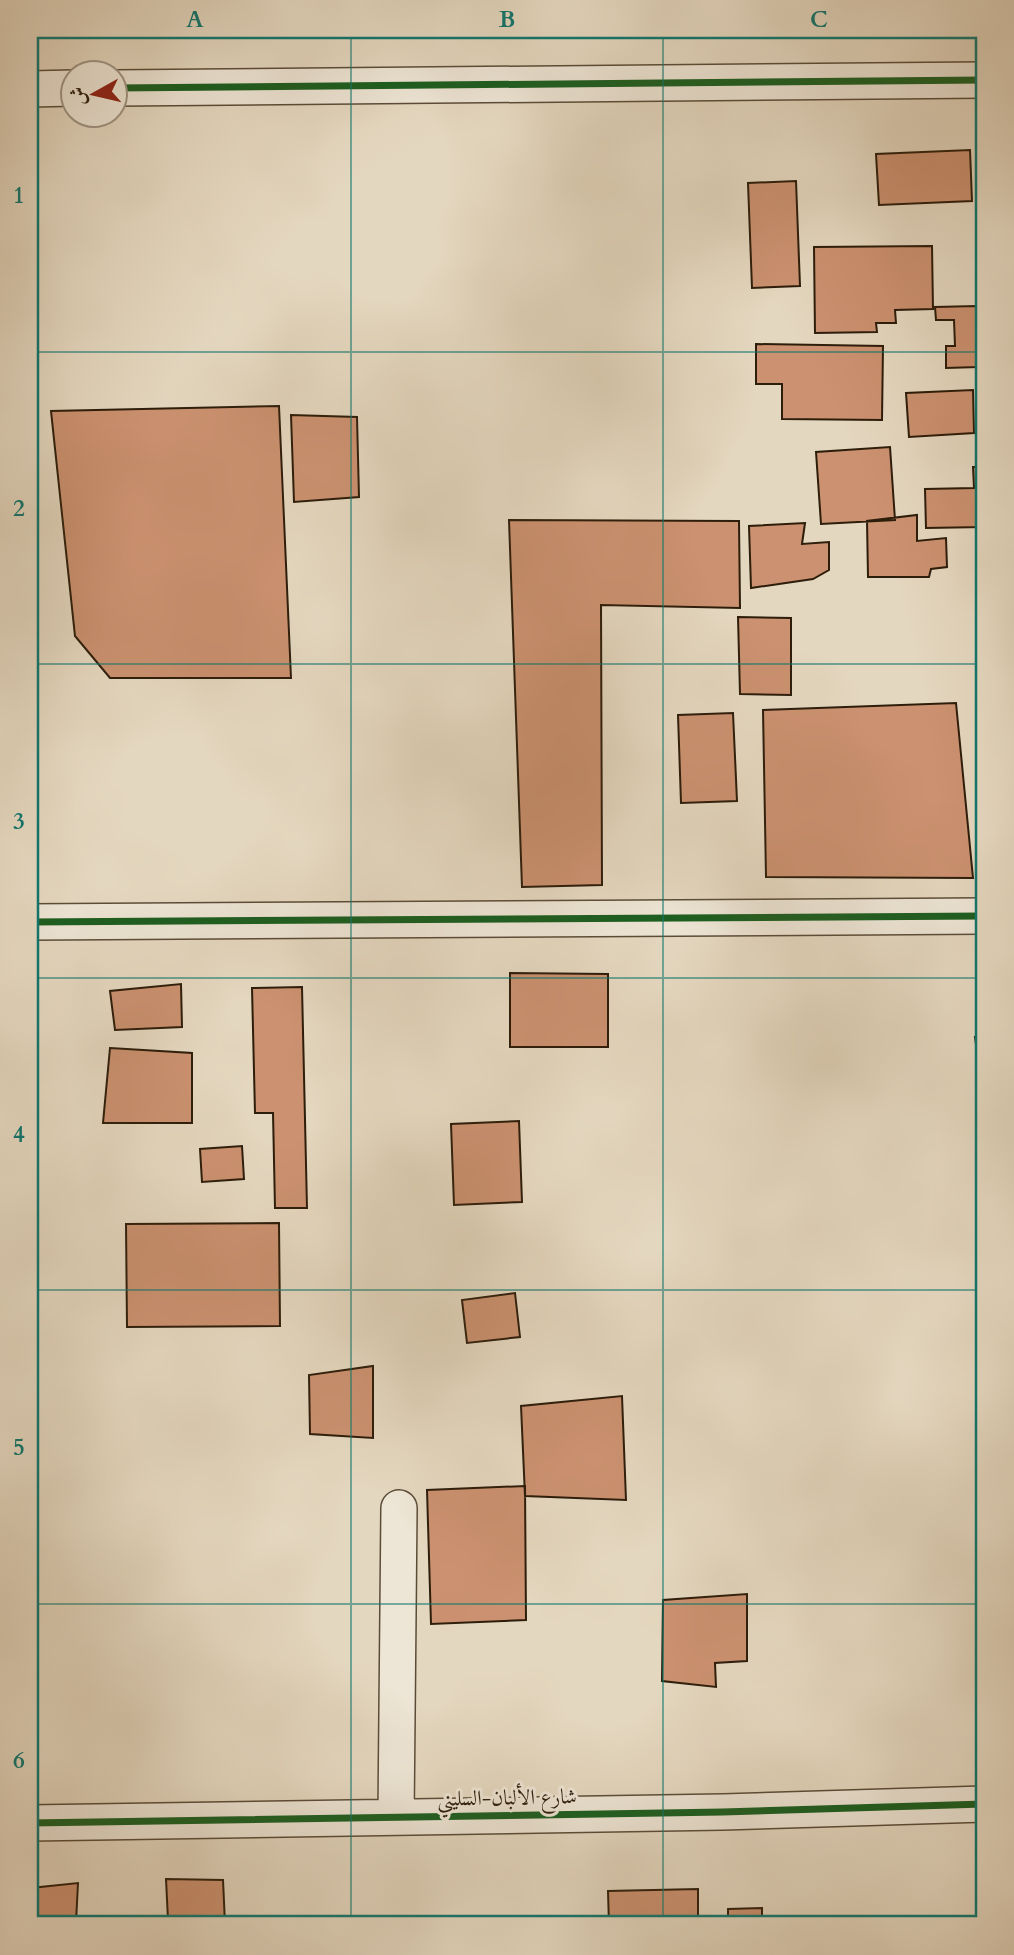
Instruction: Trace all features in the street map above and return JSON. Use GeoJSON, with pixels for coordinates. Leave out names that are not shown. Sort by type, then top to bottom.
{"type":"FeatureCollection","features":[{"type":"Feature","properties":{"kind":"street"},"geometry":{"type":"LineString","coordinates":[[130,88],[984,80]]}},
{"type":"Feature","properties":{"kind":"street"},"geometry":{"type":"LineString","coordinates":[[30,89],[60,88]]}},
{"type":"Feature","properties":{"kind":"street"},"geometry":{"type":"LineString","coordinates":[[30,922],[984,916]]}},
{"type":"Feature","properties":{"kind":"street"},"geometry":{"type":"LineString","coordinates":[[396,1817],[399,1508]]}},
{"type":"Feature","properties":{"kind":"street","name":"شارع الألبان-السليني"},"geometry":{"type":"LineString","coordinates":[[30,1823],[723,1812],[984,1804]]}},
{"type":"Feature","properties":{"kind":"building"},"geometry":{"type":"Polygon","coordinates":[[[747,30],[832,30],[832,32],[747,34],[747,30]]]}},
{"type":"Feature","properties":{"kind":"building"},"geometry":{"type":"Polygon","coordinates":[[[970,150],[972,201],[879,205],[876,154],[970,150]]]}},
{"type":"Feature","properties":{"kind":"building"},"geometry":{"type":"Polygon","coordinates":[[[796,181],[800,286],[752,288],[748,183],[796,181]]]}},
{"type":"Feature","properties":{"kind":"building"},"geometry":{"type":"Polygon","coordinates":[[[932,246],[933,309],[895,310],[896,323],[876,323],[877,332],[815,333],[814,247],[932,246]]]}},
{"type":"Feature","properties":{"kind":"building"},"geometry":{"type":"Polygon","coordinates":[[[977,306],[978,367],[946,368],[946,346],[955,346],[954,320],[936,320],[935,307],[977,306]]]}},
{"type":"Feature","properties":{"kind":"building"},"geometry":{"type":"Polygon","coordinates":[[[756,344],[883,346],[882,420],[782,419],[782,384],[756,384],[756,344]]]}},
{"type":"Feature","properties":{"kind":"building"},"geometry":{"type":"Polygon","coordinates":[[[973,390],[974,433],[909,437],[906,393],[973,390]]]}},
{"type":"Feature","properties":{"kind":"building"},"geometry":{"type":"Polygon","coordinates":[[[279,406],[291,678],[110,678],[75,636],[51,411],[279,406]]]}},
{"type":"Feature","properties":{"kind":"building"},"geometry":{"type":"Polygon","coordinates":[[[291,415],[357,417],[359,497],[294,502],[291,415]]]}},
{"type":"Feature","properties":{"kind":"building"},"geometry":{"type":"Polygon","coordinates":[[[890,447],[895,520],[821,524],[816,452],[890,447]]]}},
{"type":"Feature","properties":{"kind":"building"},"geometry":{"type":"Polygon","coordinates":[[[973,467],[982,467],[984,527],[926,528],[925,489],[974,488],[973,467]]]}},
{"type":"Feature","properties":{"kind":"building"},"geometry":{"type":"Polygon","coordinates":[[[917,515],[917,541],[946,538],[947,567],[931,569],[929,577],[868,577],[867,521],[917,515]]]}},
{"type":"Feature","properties":{"kind":"building"},"geometry":{"type":"Polygon","coordinates":[[[509,520],[739,521],[740,608],[601,605],[602,885],[522,887],[509,520]]]}},
{"type":"Feature","properties":{"kind":"building"},"geometry":{"type":"Polygon","coordinates":[[[805,523],[802,544],[829,542],[829,570],[813,579],[751,588],[749,526],[805,523]]]}},
{"type":"Feature","properties":{"kind":"building"},"geometry":{"type":"Polygon","coordinates":[[[738,617],[791,618],[791,695],[740,694],[738,617]]]}},
{"type":"Feature","properties":{"kind":"building"},"geometry":{"type":"Polygon","coordinates":[[[956,703],[973,878],[766,877],[763,710],[956,703]]]}},
{"type":"Feature","properties":{"kind":"building"},"geometry":{"type":"Polygon","coordinates":[[[733,713],[737,801],[681,803],[678,715],[733,713]]]}},
{"type":"Feature","properties":{"kind":"building"},"geometry":{"type":"Polygon","coordinates":[[[510,973],[608,974],[608,1047],[510,1047],[510,973]]]}},
{"type":"Feature","properties":{"kind":"building"},"geometry":{"type":"Polygon","coordinates":[[[181,984],[182,1027],[115,1030],[110,991],[181,984]]]}},
{"type":"Feature","properties":{"kind":"building"},"geometry":{"type":"Polygon","coordinates":[[[302,987],[307,1208],[275,1208],[273,1113],[255,1113],[252,988],[302,987]]]}},
{"type":"Feature","properties":{"kind":"building"},"geometry":{"type":"Polygon","coordinates":[[[975,1037],[984,1037],[984,1106],[975,1037]]]}},
{"type":"Feature","properties":{"kind":"building"},"geometry":{"type":"Polygon","coordinates":[[[110,1048],[192,1053],[192,1123],[103,1123],[110,1048]]]}},
{"type":"Feature","properties":{"kind":"building"},"geometry":{"type":"Polygon","coordinates":[[[519,1121],[522,1202],[454,1205],[451,1124],[519,1121]]]}},
{"type":"Feature","properties":{"kind":"building"},"geometry":{"type":"Polygon","coordinates":[[[242,1146],[244,1179],[202,1182],[200,1149],[242,1146]]]}},
{"type":"Feature","properties":{"kind":"building"},"geometry":{"type":"Polygon","coordinates":[[[279,1223],[280,1326],[127,1327],[126,1224],[279,1223]]]}},
{"type":"Feature","properties":{"kind":"building"},"geometry":{"type":"Polygon","coordinates":[[[515,1293],[520,1337],[467,1343],[462,1300],[515,1293]]]}},
{"type":"Feature","properties":{"kind":"building"},"geometry":{"type":"Polygon","coordinates":[[[373,1366],[373,1438],[310,1434],[309,1375],[373,1366]]]}},
{"type":"Feature","properties":{"kind":"building"},"geometry":{"type":"Polygon","coordinates":[[[622,1396],[626,1500],[525,1496],[521,1406],[622,1396]]]}},
{"type":"Feature","properties":{"kind":"building"},"geometry":{"type":"Polygon","coordinates":[[[525,1486],[526,1620],[431,1624],[427,1490],[525,1486]]]}},
{"type":"Feature","properties":{"kind":"building"},"geometry":{"type":"Polygon","coordinates":[[[980,1529],[984,1529],[984,1591],[980,1529]]]}},
{"type":"Feature","properties":{"kind":"building"},"geometry":{"type":"Polygon","coordinates":[[[747,1594],[747,1661],[715,1663],[716,1687],[662,1681],[663,1600],[747,1594]]]}},
{"type":"Feature","properties":{"kind":"building"},"geometry":{"type":"Polygon","coordinates":[[[166,1879],[223,1880],[225,1924],[168,1920],[166,1879]]]}},
{"type":"Feature","properties":{"kind":"building"},"geometry":{"type":"Polygon","coordinates":[[[78,1883],[76,1922],[32,1925],[31,1888],[78,1883]]]}},
{"type":"Feature","properties":{"kind":"building"},"geometry":{"type":"Polygon","coordinates":[[[698,1889],[698,1925],[609,1925],[608,1891],[698,1889]]]}},
{"type":"Feature","properties":{"kind":"building"},"geometry":{"type":"Polygon","coordinates":[[[762,1908],[762,1925],[728,1925],[728,1909],[762,1908]]]}},
{"type":"Feature","properties":{"kind":"cycle path"},"geometry":{"type":"LineString","coordinates":[[130,88],[984,80]]}},
{"type":"Feature","properties":{"kind":"cycle path"},"geometry":{"type":"LineString","coordinates":[[30,922],[984,916]]}},
{"type":"Feature","properties":{"kind":"cycle path"},"geometry":{"type":"LineString","coordinates":[[30,1823],[723,1812],[984,1804]]}}]}
